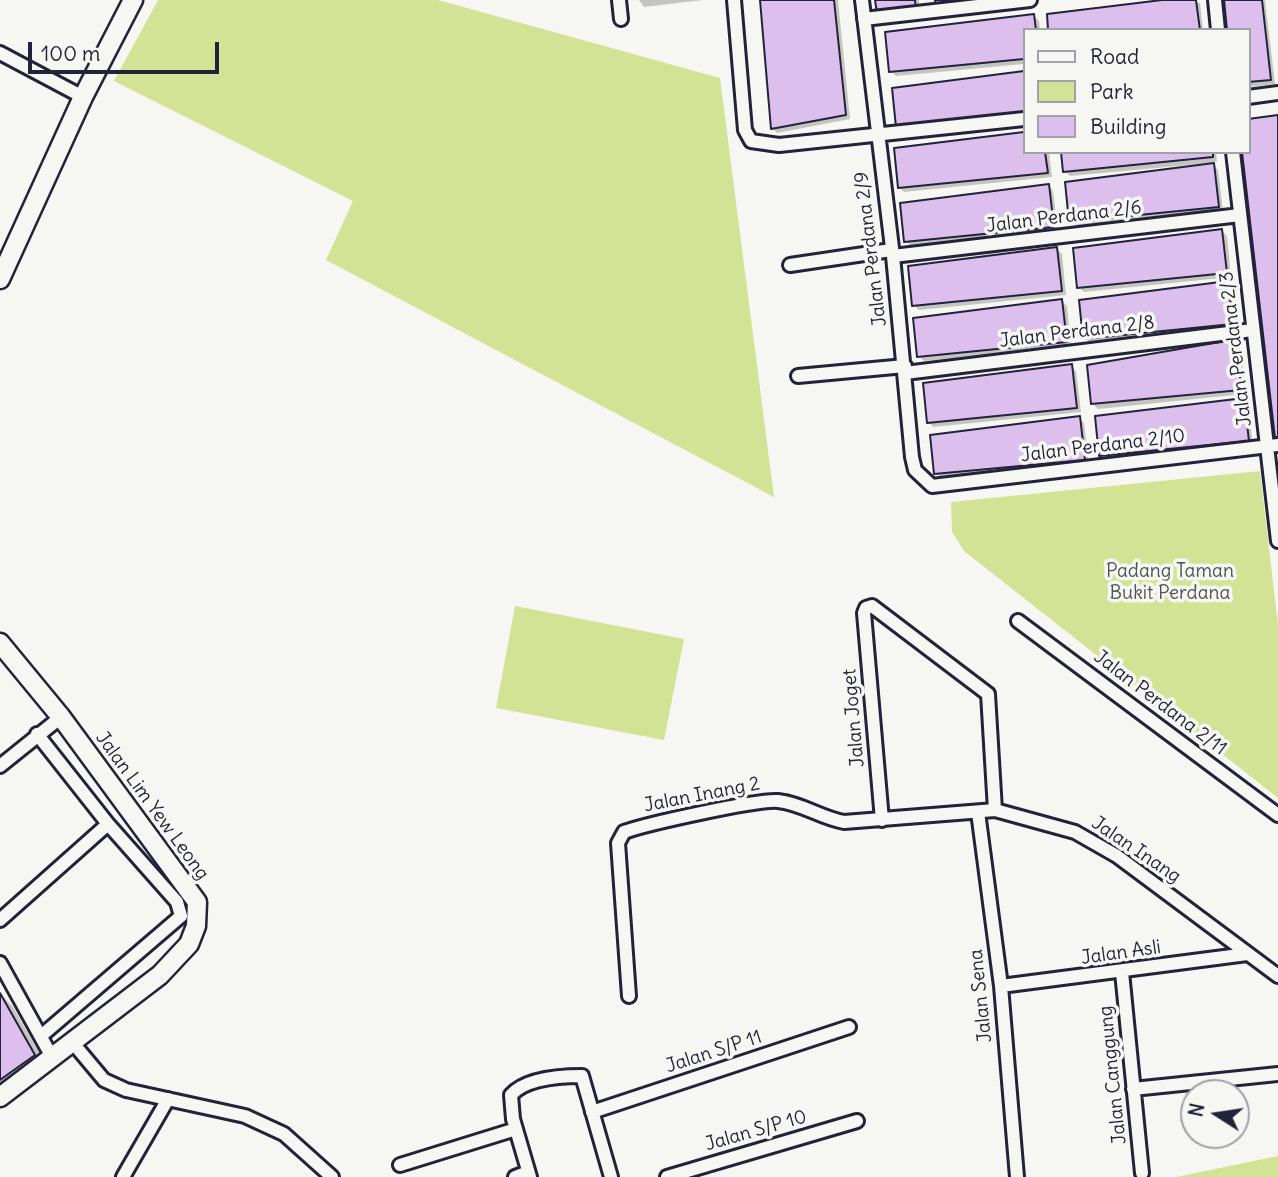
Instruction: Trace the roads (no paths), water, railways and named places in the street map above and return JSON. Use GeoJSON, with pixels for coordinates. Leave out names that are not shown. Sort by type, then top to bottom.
{"type":"FeatureCollection","features":[{"type":"Feature","properties":{"kind":"street"},"geometry":{"type":"LineString","coordinates":[[0,279],[83,97],[133,0]]}},
{"type":"Feature","properties":{"kind":"street"},"geometry":{"type":"LineString","coordinates":[[619,0],[621,19]]}},
{"type":"Feature","properties":{"kind":"street"},"geometry":{"type":"LineString","coordinates":[[734,0],[745,130],[751,141],[779,145],[876,132],[1023,119]]}},
{"type":"Feature","properties":{"kind":"street","name":"Jalan Perdana 2/9"},"geometry":{"type":"LineString","coordinates":[[862,0],[905,370],[912,457],[921,478],[933,486]]}},
{"type":"Feature","properties":{"kind":"street"},"geometry":{"type":"LineString","coordinates":[[863,19],[1030,0]]}},
{"type":"Feature","properties":{"kind":"street"},"geometry":{"type":"LineString","coordinates":[[1215,0],[1218,28]]}},
{"type":"Feature","properties":{"kind":"street"},"geometry":{"type":"LineString","coordinates":[[0,53],[83,97]]}},
{"type":"Feature","properties":{"kind":"street"},"geometry":{"type":"LineString","coordinates":[[1250,97],[1278,93]]}},
{"type":"Feature","properties":{"kind":"street","name":"Jalan Perdana 2/3"},"geometry":{"type":"LineString","coordinates":[[1233,154],[1253,330],[1272,445],[1278,541]]}},
{"type":"Feature","properties":{"kind":"street","name":"Jalan Perdana 2/6"},"geometry":{"type":"LineString","coordinates":[[790,265],[1240,215]]}},
{"type":"Feature","properties":{"kind":"street","name":"Jalan Perdana 2/8"},"geometry":{"type":"LineString","coordinates":[[798,376],[905,370],[1253,330]]}},
{"type":"Feature","properties":{"kind":"street","name":"Jalan Perdana 2/10"},"geometry":{"type":"LineString","coordinates":[[933,486],[1272,445]]}},
{"type":"Feature","properties":{"kind":"street","name":"Jalan Joget"},"geometry":{"type":"LineString","coordinates":[[882,820],[864,612],[872,606],[985,688],[988,694],[995,810]]}},
{"type":"Feature","properties":{"kind":"street","name":"Jalan Perdana 2/11"},"geometry":{"type":"LineString","coordinates":[[1018,621],[1278,815]]}},
{"type":"Feature","properties":{"kind":"street","name":"Jalan Lim Yew Leong"},"geometry":{"type":"LineString","coordinates":[[0,643],[61,717],[197,902],[195,926],[189,944],[159,975],[0,1097]]}},
{"type":"Feature","properties":{"kind":"street"},"geometry":{"type":"LineString","coordinates":[[0,766],[61,717]]}},
{"type":"Feature","properties":{"kind":"street"},"geometry":{"type":"LineString","coordinates":[[37,734],[107,824],[177,902],[181,916],[41,1036]]}},
{"type":"Feature","properties":{"kind":"street","name":"Jalan Inang 2"},"geometry":{"type":"LineString","coordinates":[[629,996],[618,843],[624,832],[775,800],[807,809],[824,819]]}},
{"type":"Feature","properties":{"kind":"street","name":"Jalan Inang"},"geometry":{"type":"LineString","coordinates":[[824,819],[844,822],[995,810],[1075,832],[1094,841],[1278,976]]}},
{"type":"Feature","properties":{"kind":"street","name":"Jalan Sena"},"geometry":{"type":"LineString","coordinates":[[978,812],[1001,986],[1017,1177]]}},
{"type":"Feature","properties":{"kind":"street"},"geometry":{"type":"LineString","coordinates":[[0,920],[107,824]]}},
{"type":"Feature","properties":{"kind":"street","name":"Jalan Asli"},"geometry":{"type":"LineString","coordinates":[[1001,986],[1247,954]]}},
{"type":"Feature","properties":{"kind":"street"},"geometry":{"type":"LineString","coordinates":[[0,963],[52,1057]]}},
{"type":"Feature","properties":{"kind":"street","name":"Jalan Canggung"},"geometry":{"type":"LineString","coordinates":[[1122,972],[1142,1173]]}},
{"type":"Feature","properties":{"kind":"street","name":"Jalan S/P 11"},"geometry":{"type":"LineString","coordinates":[[592,1112],[849,1027]]}},
{"type":"Feature","properties":{"kind":"street"},"geometry":{"type":"LineString","coordinates":[[73,1043],[104,1080],[125,1090],[224,1110],[261,1123],[284,1135],[332,1177]]}},
{"type":"Feature","properties":{"kind":"street"},"geometry":{"type":"LineString","coordinates":[[1133,1089],[1278,1074]]}},
{"type":"Feature","properties":{"kind":"street"},"geometry":{"type":"LineString","coordinates":[[515,1177],[529,1175],[509,1102],[515,1090],[546,1079],[583,1076],[611,1177]]}},
{"type":"Feature","properties":{"kind":"street"},"geometry":{"type":"LineString","coordinates":[[123,1177],[168,1099]]}},
{"type":"Feature","properties":{"kind":"street","name":"Jalan S/P 10"},"geometry":{"type":"LineString","coordinates":[[667,1177],[857,1121]]}},
{"type":"Feature","properties":{"kind":"street"},"geometry":{"type":"LineString","coordinates":[[400,1165],[516,1129]]}},
{"type":"Feature","properties":{"kind":"park label","name":"Padang Taman Bukit Perdana"},"geometry":{"type":"Point","coordinates":[1170,583]}}]}
